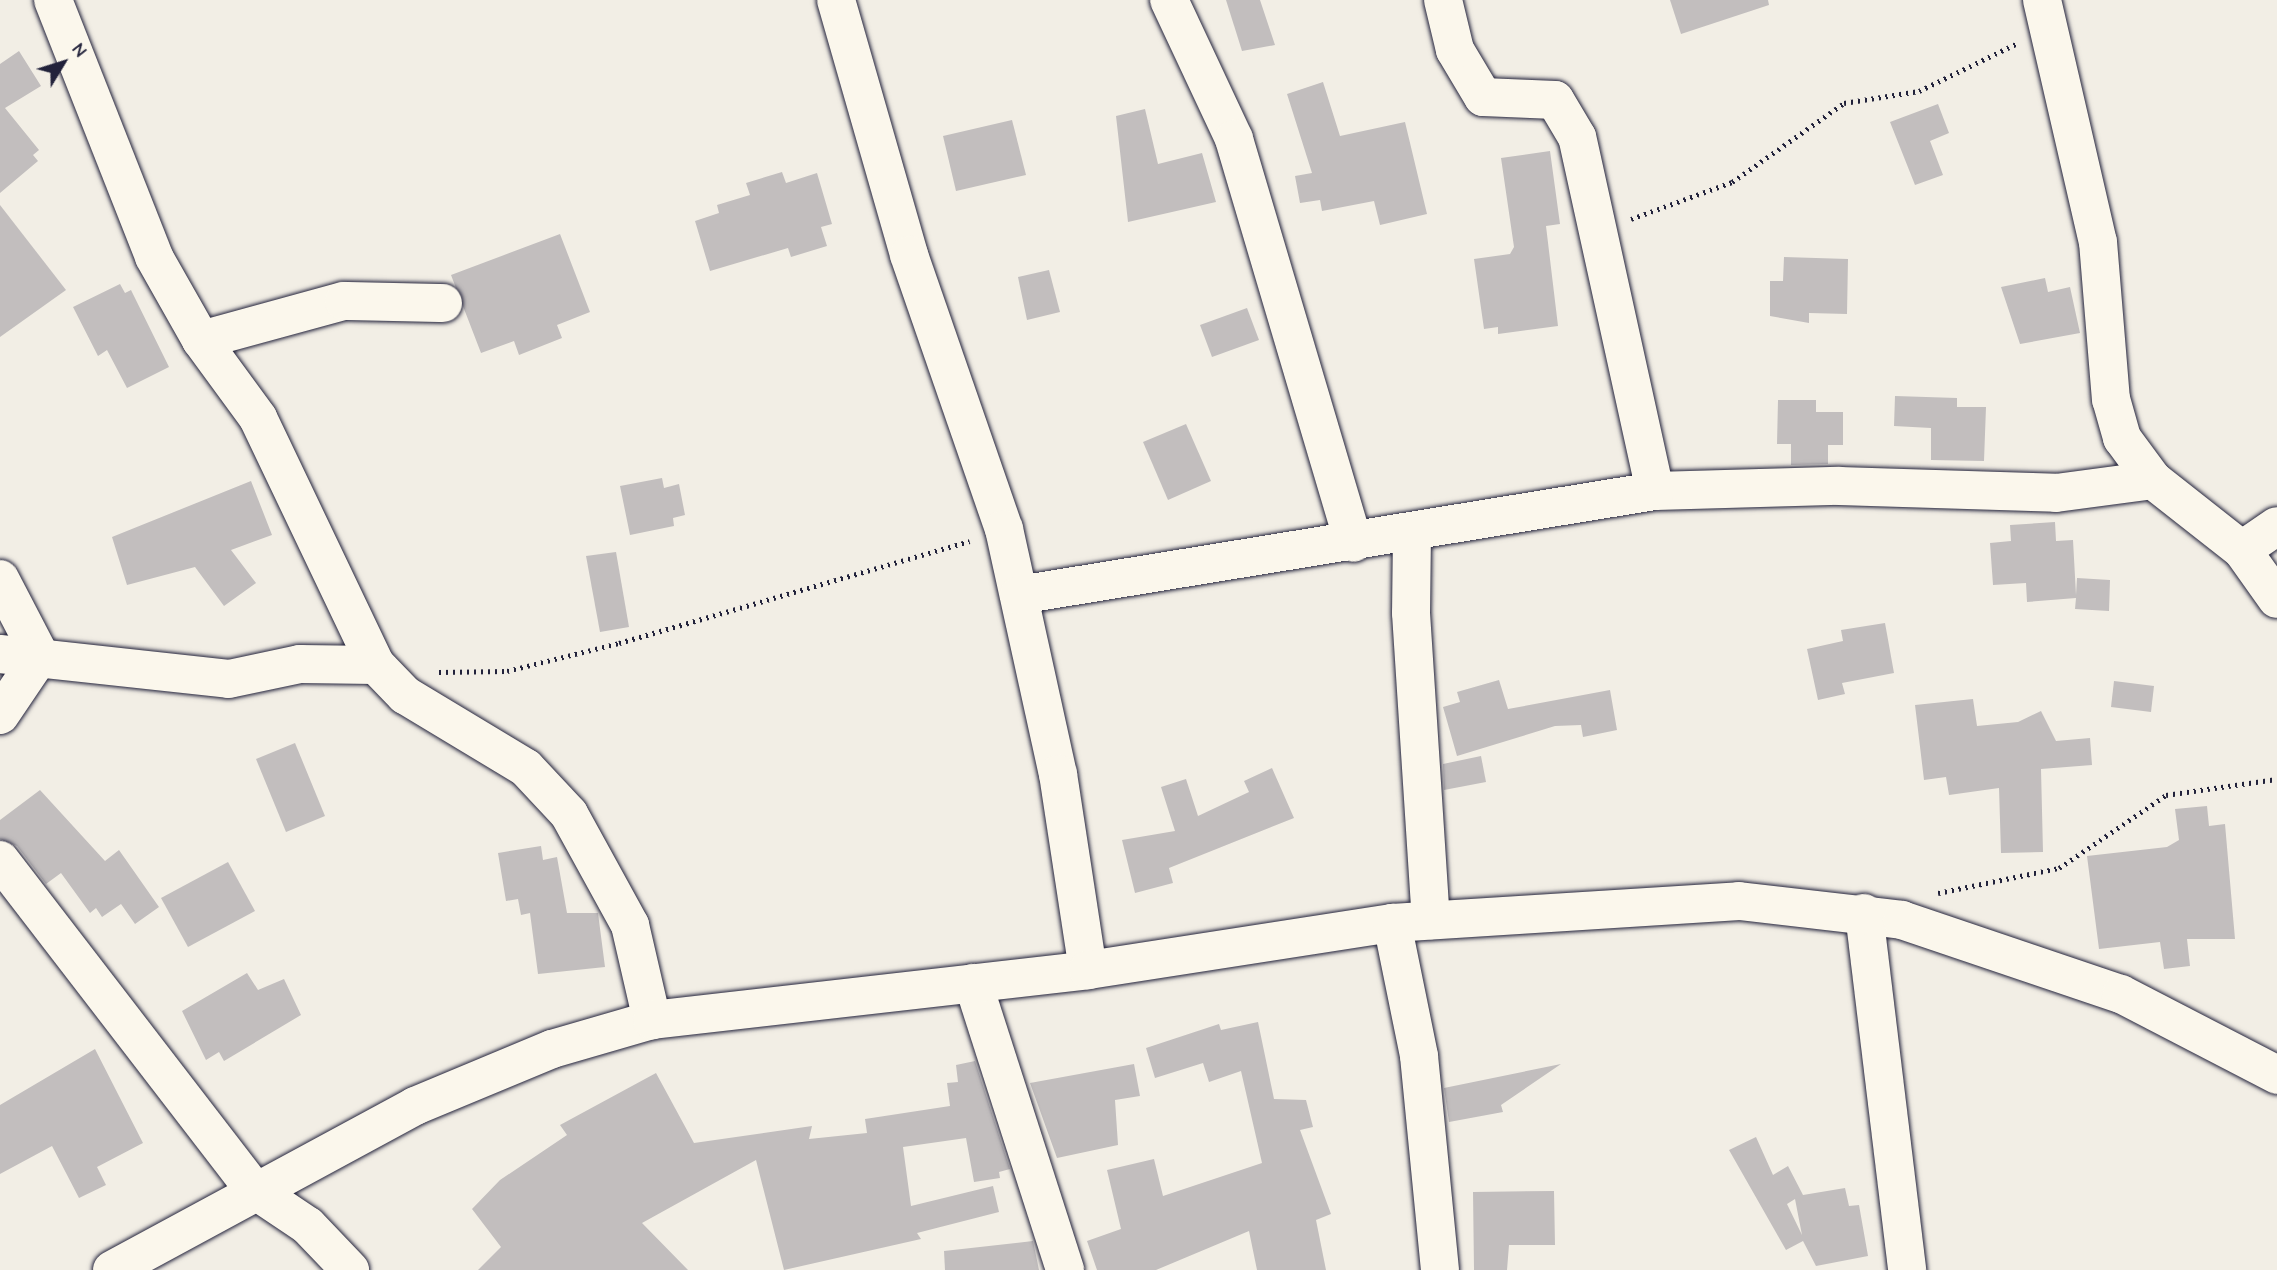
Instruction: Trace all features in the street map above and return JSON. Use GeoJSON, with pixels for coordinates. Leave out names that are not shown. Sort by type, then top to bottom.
{"type":"FeatureCollection","features":[{"type":"Feature","properties":{"kind":"street"},"geometry":{"type":"LineString","coordinates":[[53,0],[154,257],[201,340],[258,418],[376,665],[405,695],[526,768],[569,814],[630,925],[652,1020]]}},
{"type":"Feature","properties":{"kind":"street"},"geometry":{"type":"LineString","coordinates":[[836,0],[909,256],[1004,529],[1058,775],[1088,970]]}},
{"type":"Feature","properties":{"kind":"street"},"geometry":{"type":"LineString","coordinates":[[1169,0],[1234,139],[1354,543]]}},
{"type":"Feature","properties":{"kind":"street"},"geometry":{"type":"LineString","coordinates":[[1443,0],[1455,50],[1483,97],[1542,96],[1564,107],[1598,234],[1655,491]]}},
{"type":"Feature","properties":{"kind":"street"},"geometry":{"type":"LineString","coordinates":[[2045,14],[2098,242],[2110,399],[2122,438],[2153,480],[2242,550],[2277,599]]}},
{"type":"Feature","properties":{"kind":"street"},"geometry":{"type":"LineString","coordinates":[[201,340],[344,301],[443,303]]}},
{"type":"Feature","properties":{"kind":"street"},"geometry":{"type":"LineString","coordinates":[[1019,595],[1354,543],[1655,491],[1839,486],[2056,493],[2153,480]]}},
{"type":"Feature","properties":{"kind":"street"},"geometry":{"type":"LineString","coordinates":[[2242,550],[2277,526]]}},
{"type":"Feature","properties":{"kind":"street"},"geometry":{"type":"LineString","coordinates":[[1412,533],[1411,613],[1432,920]]}},
{"type":"Feature","properties":{"kind":"street"},"geometry":{"type":"LineString","coordinates":[[0,579],[40,656]]}},
{"type":"Feature","properties":{"kind":"street"},"geometry":{"type":"LineString","coordinates":[[0,654],[92,660],[140,674],[229,679],[300,664],[376,665]]}},
{"type":"Feature","properties":{"kind":"street"},"geometry":{"type":"LineString","coordinates":[[0,715],[40,656]]}},
{"type":"Feature","properties":{"kind":"street"},"geometry":{"type":"LineString","coordinates":[[0,860],[253,1189],[308,1226],[349,1270]]}},
{"type":"Feature","properties":{"kind":"street"},"geometry":{"type":"LineString","coordinates":[[112,1270],[253,1189],[415,1106],[551,1049],[652,1020],[1088,970],[1392,923],[1739,901],[1864,913],[1902,920],[2122,994],[2274,1063]]}},
{"type":"Feature","properties":{"kind":"street"},"geometry":{"type":"LineString","coordinates":[[1864,913],[1907,1270]]}},
{"type":"Feature","properties":{"kind":"street"},"geometry":{"type":"LineString","coordinates":[[1392,923],[1419,1056],[1440,1270]]}},
{"type":"Feature","properties":{"kind":"street"},"geometry":{"type":"LineString","coordinates":[[972,983],[1065,1270]]}},
{"type":"Feature","properties":{"kind":"path"},"geometry":{"type":"LineString","coordinates":[[1598,234],[1732,182],[1844,103],[1919,91],[2045,14]]}},
{"type":"Feature","properties":{"kind":"path"},"geometry":{"type":"LineString","coordinates":[[376,665],[414,673],[507,671],[1004,529]]}},
{"type":"Feature","properties":{"kind":"path"},"geometry":{"type":"LineString","coordinates":[[1925,895],[2059,868],[2165,795],[2277,779]]}},
{"type":"Feature","properties":{"kind":"building"},"geometry":{"type":"Polygon","coordinates":[[[1226,0],[1260,0],[1275,45],[1242,51],[1226,0]]]}},
{"type":"Feature","properties":{"kind":"building"},"geometry":{"type":"Polygon","coordinates":[[[1670,0],[1768,0],[1769,5],[1681,34],[1670,0]]]}},
{"type":"Feature","properties":{"kind":"building"},"geometry":{"type":"Polygon","coordinates":[[[19,51],[41,86],[5,108],[39,150],[33,155],[38,161],[0,193],[0,64],[19,51]]]}},
{"type":"Feature","properties":{"kind":"building"},"geometry":{"type":"Polygon","coordinates":[[[1323,82],[1340,136],[1405,122],[1427,214],[1380,225],[1374,201],[1322,211],[1320,200],[1300,203],[1295,176],[1312,173],[1287,94],[1323,82]]]}},
{"type":"Feature","properties":{"kind":"building"},"geometry":{"type":"Polygon","coordinates":[[[1938,104],[1949,133],[1930,141],[1943,175],[1915,185],[1890,122],[1938,104]]]}},
{"type":"Feature","properties":{"kind":"building"},"geometry":{"type":"Polygon","coordinates":[[[1145,109],[1158,164],[1202,153],[1216,202],[1128,222],[1116,116],[1145,109]]]}},
{"type":"Feature","properties":{"kind":"building"},"geometry":{"type":"Polygon","coordinates":[[[1012,120],[1026,175],[956,191],[943,136],[1012,120]]]}},
{"type":"Feature","properties":{"kind":"building"},"geometry":{"type":"Polygon","coordinates":[[[1550,151],[1560,224],[1546,226],[1558,326],[1498,334],[1498,327],[1484,329],[1474,259],[1510,254],[1514,247],[1501,158],[1550,151]]]}},
{"type":"Feature","properties":{"kind":"building"},"geometry":{"type":"Polygon","coordinates":[[[782,172],[786,183],[817,173],[832,224],[821,227],[827,246],[791,257],[788,248],[710,271],[695,221],[719,213],[717,205],[750,195],[746,183],[782,172]]]}},
{"type":"Feature","properties":{"kind":"building"},"geometry":{"type":"Polygon","coordinates":[[[0,205],[66,290],[0,337],[0,205]]]}},
{"type":"Feature","properties":{"kind":"building"},"geometry":{"type":"Polygon","coordinates":[[[560,234],[590,312],[557,325],[562,338],[519,355],[514,341],[481,353],[451,275],[560,234]]]}},
{"type":"Feature","properties":{"kind":"building"},"geometry":{"type":"Polygon","coordinates":[[[1784,257],[1848,259],[1847,314],[1809,313],[1809,323],[1770,316],[1770,281],[1783,281],[1784,257]]]}},
{"type":"Feature","properties":{"kind":"building"},"geometry":{"type":"Polygon","coordinates":[[[1049,270],[1060,312],[1027,320],[1018,277],[1049,270]]]}},
{"type":"Feature","properties":{"kind":"building"},"geometry":{"type":"Polygon","coordinates":[[[2045,278],[2048,292],[2070,287],[2080,333],[2020,344],[2001,287],[2045,278]]]}},
{"type":"Feature","properties":{"kind":"building"},"geometry":{"type":"Polygon","coordinates":[[[120,284],[125,293],[131,290],[169,367],[127,388],[107,350],[98,356],[73,307],[120,284]]]}},
{"type":"Feature","properties":{"kind":"building"},"geometry":{"type":"Polygon","coordinates":[[[1247,308],[1259,340],[1212,357],[1200,325],[1247,308]]]}},
{"type":"Feature","properties":{"kind":"building"},"geometry":{"type":"Polygon","coordinates":[[[1895,396],[1957,398],[1957,407],[1986,407],[1984,461],[1931,460],[1931,428],[1894,426],[1895,396]]]}},
{"type":"Feature","properties":{"kind":"building"},"geometry":{"type":"Polygon","coordinates":[[[1778,400],[1816,400],[1816,412],[1843,412],[1843,445],[1828,445],[1828,464],[1791,465],[1791,444],[1777,444],[1778,400]]]}},
{"type":"Feature","properties":{"kind":"building"},"geometry":{"type":"Polygon","coordinates":[[[1186,424],[1211,481],[1168,500],[1143,442],[1186,424]]]}},
{"type":"Feature","properties":{"kind":"building"},"geometry":{"type":"Polygon","coordinates":[[[662,478],[664,488],[679,484],[685,515],[673,518],[674,526],[630,535],[620,486],[662,478]]]}},
{"type":"Feature","properties":{"kind":"building"},"geometry":{"type":"Polygon","coordinates":[[[251,481],[272,535],[231,550],[256,583],[224,606],[195,567],[127,585],[112,537],[251,481]]]}},
{"type":"Feature","properties":{"kind":"building"},"geometry":{"type":"Polygon","coordinates":[[[2055,522],[2056,541],[2073,540],[2076,595],[2077,578],[2110,580],[2109,611],[2075,609],[2076,598],[2027,602],[2026,583],[1993,585],[1990,543],[2011,541],[2010,525],[2055,522]]]}},
{"type":"Feature","properties":{"kind":"building"},"geometry":{"type":"Polygon","coordinates":[[[616,552],[629,627],[600,632],[586,556],[616,552]]]}},
{"type":"Feature","properties":{"kind":"building"},"geometry":{"type":"Polygon","coordinates":[[[1885,623],[1894,673],[1842,683],[1845,694],[1818,700],[1807,649],[1843,641],[1841,630],[1885,623]]]}},
{"type":"Feature","properties":{"kind":"building"},"geometry":{"type":"Polygon","coordinates":[[[1499,680],[1508,709],[1610,690],[1617,730],[1583,737],[1581,725],[1555,726],[1457,756],[1443,707],[1460,702],[1457,692],[1499,680]]]}},
{"type":"Feature","properties":{"kind":"building"},"geometry":{"type":"Polygon","coordinates":[[[2114,681],[2154,686],[2151,712],[2111,707],[2114,681]]]}},
{"type":"Feature","properties":{"kind":"building"},"geometry":{"type":"Polygon","coordinates":[[[1973,699],[1977,726],[2018,722],[2041,711],[2056,741],[2090,738],[2092,765],[2041,769],[2043,852],[2001,853],[1999,788],[1949,795],[1946,777],[1924,780],[1915,705],[1973,699]]]}},
{"type":"Feature","properties":{"kind":"building"},"geometry":{"type":"Polygon","coordinates":[[[295,743],[325,816],[286,832],[256,759],[295,743]]]}},
{"type":"Feature","properties":{"kind":"building"},"geometry":{"type":"Polygon","coordinates":[[[1481,756],[1486,782],[1444,790],[1443,764],[1481,756]]]}},
{"type":"Feature","properties":{"kind":"building"},"geometry":{"type":"Polygon","coordinates":[[[1272,768],[1294,818],[1169,868],[1173,883],[1135,893],[1122,840],[1175,831],[1161,787],[1186,779],[1198,816],[1249,792],[1244,781],[1272,768]]]}},
{"type":"Feature","properties":{"kind":"building"},"geometry":{"type":"Polygon","coordinates":[[[40,790],[105,861],[119,850],[159,907],[135,924],[121,904],[102,917],[96,908],[90,913],[61,873],[46,884],[17,846],[0,839],[0,820],[40,790]]]}},
{"type":"Feature","properties":{"kind":"building"},"geometry":{"type":"Polygon","coordinates":[[[2207,806],[2209,826],[2225,824],[2235,939],[2187,939],[2190,966],[2164,969],[2160,942],[2099,949],[2087,856],[2167,847],[2179,840],[2175,809],[2207,806]]]}},
{"type":"Feature","properties":{"kind":"building"},"geometry":{"type":"Polygon","coordinates":[[[541,846],[543,860],[557,857],[567,913],[598,913],[605,967],[538,974],[530,913],[521,915],[518,899],[506,901],[498,853],[541,846]]]}},
{"type":"Feature","properties":{"kind":"building"},"geometry":{"type":"Polygon","coordinates":[[[228,862],[255,911],[188,947],[161,898],[228,862]]]}},
{"type":"Feature","properties":{"kind":"building"},"geometry":{"type":"Polygon","coordinates":[[[247,973],[258,990],[284,979],[301,1015],[224,1061],[219,1052],[206,1060],[182,1011],[247,973]]]}},
{"type":"Feature","properties":{"kind":"building"},"geometry":{"type":"Polygon","coordinates":[[[1258,1022],[1274,1099],[1306,1100],[1313,1127],[1300,1130],[1331,1214],[1316,1220],[1326,1270],[1257,1270],[1249,1231],[1156,1270],[1097,1270],[1087,1241],[1121,1229],[1107,1170],[1154,1159],[1163,1196],[1262,1163],[1241,1071],[1209,1082],[1203,1063],[1155,1078],[1146,1048],[1219,1024],[1221,1030],[1258,1022]]]}},
{"type":"Feature","properties":{"kind":"building"},"geometry":{"type":"Polygon","coordinates":[[[95,1049],[143,1143],[97,1167],[106,1185],[79,1198],[52,1146],[0,1174],[0,1105],[95,1049]]]}},
{"type":"Feature","properties":{"kind":"building"},"geometry":{"type":"Polygon","coordinates":[[[975,1061],[1010,1169],[999,1172],[1000,1178],[974,1182],[966,1138],[903,1147],[911,1206],[993,1186],[999,1212],[917,1233],[921,1239],[784,1270],[756,1160],[642,1223],[688,1270],[478,1270],[501,1247],[472,1209],[500,1180],[567,1135],[560,1125],[656,1073],[694,1143],[812,1126],[809,1139],[867,1133],[865,1119],[950,1106],[947,1083],[958,1082],[956,1065],[975,1061]]]}},
{"type":"Feature","properties":{"kind":"building"},"geometry":{"type":"Polygon","coordinates":[[[1134,1064],[1140,1096],[1115,1100],[1118,1145],[1057,1158],[1030,1083],[1134,1064]]]}},
{"type":"Feature","properties":{"kind":"building"},"geometry":{"type":"Polygon","coordinates":[[[1561,1064],[1501,1105],[1503,1112],[1449,1122],[1444,1088],[1561,1064]]]}},
{"type":"Feature","properties":{"kind":"building"},"geometry":{"type":"Polygon","coordinates":[[[1756,1137],[1773,1175],[1788,1166],[1803,1195],[1845,1188],[1849,1206],[1859,1205],[1868,1256],[1816,1266],[1803,1241],[1786,1250],[1729,1150],[1756,1137]],[[1795,1199],[1787,1204],[1802,1235],[1795,1199]]]}},
{"type":"Feature","properties":{"kind":"building"},"geometry":{"type":"Polygon","coordinates":[[[1554,1191],[1555,1245],[1509,1245],[1507,1270],[1474,1270],[1473,1192],[1554,1191]]]}},
{"type":"Feature","properties":{"kind":"building"},"geometry":{"type":"Polygon","coordinates":[[[1033,1241],[1039,1270],[945,1270],[944,1251],[1033,1241]]]}}]}
